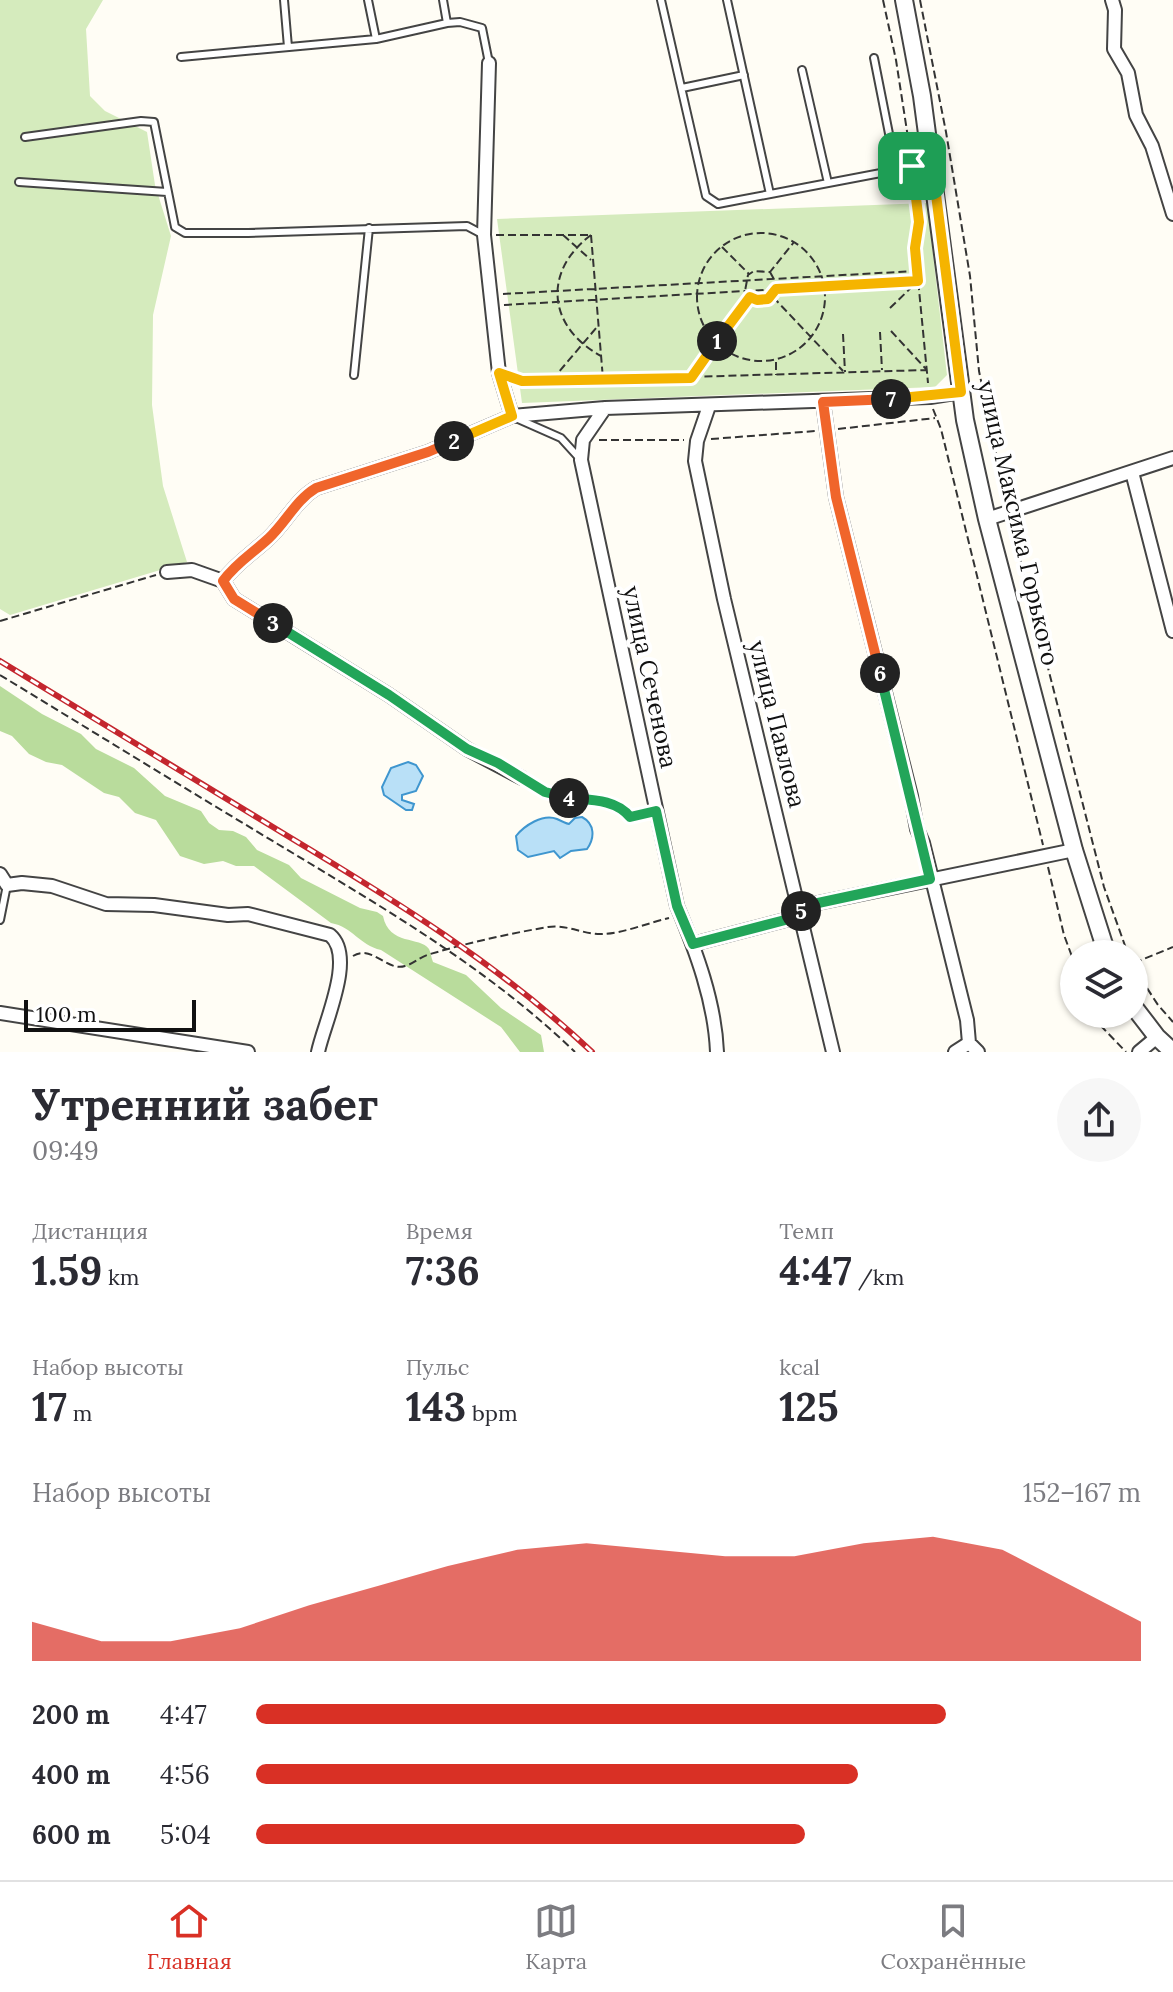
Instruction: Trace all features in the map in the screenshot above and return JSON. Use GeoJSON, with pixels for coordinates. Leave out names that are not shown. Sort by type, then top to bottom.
{"type":"FeatureCollection","features":[{"type":"Feature","properties":{"kind":"street","name":"улица Максима Горького"},"geometry":{"type":"LineString","coordinates":[[904,0],[932,163],[961,392],[987,519],[1074,850],[1103,940]]}},
{"type":"Feature","properties":{"kind":"street"},"geometry":{"type":"LineString","coordinates":[[1112,0],[1115,10],[1114,49],[1128,73],[1136,115],[1152,146],[1173,214]]}},
{"type":"Feature","properties":{"kind":"street"},"geometry":{"type":"LineString","coordinates":[[489,63],[484,235],[499,373],[512,416]]}},
{"type":"Feature","properties":{"kind":"street"},"geometry":{"type":"LineString","coordinates":[[223,581],[232,568],[270,537],[304,495],[316,488],[428,452],[512,416],[605,408],[930,397],[961,392]]}},
{"type":"Feature","properties":{"kind":"street"},"geometry":{"type":"LineString","coordinates":[[823,402],[836,497],[973,1047],[955,1052]]}},
{"type":"Feature","properties":{"kind":"street","name":"улица Павлова"},"geometry":{"type":"LineString","coordinates":[[709,406],[697,441],[695,461],[833,1052]]}},
{"type":"Feature","properties":{"kind":"street","name":"улица Сеченова"},"geometry":{"type":"LineString","coordinates":[[605,408],[583,440],[581,460],[656,811],[681,915],[693,944],[714,1022],[717,1052]]}},
{"type":"Feature","properties":{"kind":"street"},"geometry":{"type":"LineString","coordinates":[[987,519],[1173,458]]}},
{"type":"Feature","properties":{"kind":"street"},"geometry":{"type":"LineString","coordinates":[[1132,472],[1173,631]]}},
{"type":"Feature","properties":{"kind":"street"},"geometry":{"type":"LineString","coordinates":[[167,572],[192,570],[223,581],[234,599],[389,695],[467,749],[522,778]]}},
{"type":"Feature","properties":{"kind":"street"},"geometry":{"type":"LineString","coordinates":[[693,944],[789,919],[818,903],[1074,850]]}},
{"type":"Feature","properties":{"kind":"street"},"geometry":{"type":"LineString","coordinates":[[0,874],[7,885],[38,884],[106,904],[154,905],[228,915],[248,914],[320,931],[338,942],[342,962],[318,1052]]}},
{"type":"Feature","properties":{"kind":"street"},"geometry":{"type":"LineString","coordinates":[[0,1013],[248,1052]]}},
{"type":"Feature","properties":{"kind":"street"},"geometry":{"type":"LineString","coordinates":[[1148,1025],[1173,1052]]}},
{"type":"Feature","properties":{"kind":"street"},"geometry":{"type":"LineString","coordinates":[[1139,1052],[1157,1037]]}},
{"type":"Feature","properties":{"kind":"lane"},"geometry":{"type":"LineString","coordinates":[[284,0],[288,47]]}},
{"type":"Feature","properties":{"kind":"lane"},"geometry":{"type":"LineString","coordinates":[[368,0],[376,39]]}},
{"type":"Feature","properties":{"kind":"lane"},"geometry":{"type":"LineString","coordinates":[[443,0],[447,23]]}},
{"type":"Feature","properties":{"kind":"lane"},"geometry":{"type":"LineString","coordinates":[[661,0],[706,196],[718,204],[932,163]]}},
{"type":"Feature","properties":{"kind":"lane"},"geometry":{"type":"LineString","coordinates":[[727,0],[770,194]]}},
{"type":"Feature","properties":{"kind":"lane"},"geometry":{"type":"LineString","coordinates":[[181,57],[376,39],[460,22],[482,28],[489,63]]}},
{"type":"Feature","properties":{"kind":"lane"},"geometry":{"type":"LineString","coordinates":[[874,58],[896,169]]}},
{"type":"Feature","properties":{"kind":"lane"},"geometry":{"type":"LineString","coordinates":[[802,70],[828,183]]}},
{"type":"Feature","properties":{"kind":"lane"},"geometry":{"type":"LineString","coordinates":[[682,88],[744,75]]}},
{"type":"Feature","properties":{"kind":"lane"},"geometry":{"type":"LineString","coordinates":[[25,137],[141,121],[154,122],[175,227],[185,233],[467,226],[484,235]]}},
{"type":"Feature","properties":{"kind":"lane"},"geometry":{"type":"LineString","coordinates":[[19,182],[167,192]]}},
{"type":"Feature","properties":{"kind":"lane"},"geometry":{"type":"LineString","coordinates":[[354,375],[369,228]]}},
{"type":"Feature","properties":{"kind":"lane"},"geometry":{"type":"LineString","coordinates":[[512,416],[561,438],[581,460]]}},
{"type":"Feature","properties":{"kind":"lane"},"geometry":{"type":"LineString","coordinates":[[522,778],[545,792],[613,804],[624,809],[630,817],[656,811]]}},
{"type":"Feature","properties":{"kind":"lane"},"geometry":{"type":"LineString","coordinates":[[0,920],[7,885]]}},
{"type":"Feature","properties":{"kind":"path"},"geometry":{"type":"LineString","coordinates":[[883,0],[896,60],[919,222],[915,248],[930,397]]}},
{"type":"Feature","properties":{"kind":"path"},"geometry":{"type":"LineString","coordinates":[[920,0],[970,276],[979,371],[1008,512],[1104,887],[1123,940]]}},
{"type":"Feature","properties":{"kind":"path"},"geometry":{"type":"LineString","coordinates":[[757,233],[776,235],[794,242],[811,257],[822,276],[826,305],[821,322],[812,338],[796,352],[776,360],[754,362],[733,356],[716,343],[705,329],[698,312],[698,284],[706,263],[722,246],[738,237],[757,233]]}},
{"type":"Feature","properties":{"kind":"path"},"geometry":{"type":"LineString","coordinates":[[484,235],[591,235]]}},
{"type":"Feature","properties":{"kind":"path"},"geometry":{"type":"LineString","coordinates":[[563,235],[592,261]]}},
{"type":"Feature","properties":{"kind":"path"},"geometry":{"type":"LineString","coordinates":[[591,235],[575,246],[560,271],[557,291],[565,324],[582,345],[601,356]]}},
{"type":"Feature","properties":{"kind":"path"},"geometry":{"type":"LineString","coordinates":[[591,235],[603,380]]}},
{"type":"Feature","properties":{"kind":"path"},"geometry":{"type":"LineString","coordinates":[[770,272],[794,242]]}},
{"type":"Feature","properties":{"kind":"path"},"geometry":{"type":"LineString","coordinates":[[722,246],[750,274]]}},
{"type":"Feature","properties":{"kind":"path"},"geometry":{"type":"LineString","coordinates":[[754,271],[770,272],[776,289],[772,296],[763,300],[750,297],[745,291],[745,281],[750,274],[754,271]]}},
{"type":"Feature","properties":{"kind":"path"},"geometry":{"type":"LineString","coordinates":[[491,300],[557,291],[917,271]]}},
{"type":"Feature","properties":{"kind":"path"},"geometry":{"type":"LineString","coordinates":[[491,300],[559,302],[918,281]]}},
{"type":"Feature","properties":{"kind":"path"},"geometry":{"type":"LineString","coordinates":[[890,308],[918,281]]}},
{"type":"Feature","properties":{"kind":"path"},"geometry":{"type":"LineString","coordinates":[[772,296],[845,373]]}},
{"type":"Feature","properties":{"kind":"path"},"geometry":{"type":"LineString","coordinates":[[691,378],[750,297]]}},
{"type":"Feature","properties":{"kind":"path"},"geometry":{"type":"LineString","coordinates":[[551,381],[598,326]]}},
{"type":"Feature","properties":{"kind":"path"},"geometry":{"type":"LineString","coordinates":[[891,331],[927,370]]}},
{"type":"Feature","properties":{"kind":"path"},"geometry":{"type":"LineString","coordinates":[[880,332],[882,372]]}},
{"type":"Feature","properties":{"kind":"path"},"geometry":{"type":"LineString","coordinates":[[843,334],[845,373]]}},
{"type":"Feature","properties":{"kind":"path"},"geometry":{"type":"LineString","coordinates":[[776,360],[776,375]]}},
{"type":"Feature","properties":{"kind":"path"},"geometry":{"type":"LineString","coordinates":[[499,373],[522,381],[551,381],[927,370]]}},
{"type":"Feature","properties":{"kind":"path"},"geometry":{"type":"LineString","coordinates":[[583,440],[697,441],[936,418],[1066,940]]}},
{"type":"Feature","properties":{"kind":"path"},"geometry":{"type":"LineString","coordinates":[[0,621],[167,572]]}},
{"type":"Feature","properties":{"kind":"path"},"geometry":{"type":"LineString","coordinates":[[0,675],[448,950],[495,983],[575,1052]]}},
{"type":"Feature","properties":{"kind":"path"},"geometry":{"type":"LineString","coordinates":[[342,962],[359,952],[370,953],[397,967],[404,967],[424,956],[483,939],[550,926],[602,934],[681,915]]}},
{"type":"Feature","properties":{"kind":"path"},"geometry":{"type":"LineString","coordinates":[[1148,959],[1173,947]]}},
{"type":"Feature","properties":{"kind":"path"},"geometry":{"type":"LineString","coordinates":[[1148,988],[1173,1022]]}},
{"type":"Feature","properties":{"kind":"path"},"geometry":{"type":"LineString","coordinates":[[1103,1028],[1126,1052]]}},
{"type":"Feature","properties":{"kind":"green space"},"geometry":{"type":"Polygon","coordinates":[[[0,0],[103,0],[86,29],[90,96],[105,111],[147,132],[155,185],[171,236],[153,315],[152,405],[163,486],[187,562],[10,615],[0,609],[0,0]]]}},
{"type":"Feature","properties":{"kind":"green space"},"geometry":{"type":"Polygon","coordinates":[[[927,203],[947,375],[935,387],[522,403],[497,219],[927,203]]]}},
{"type":"Feature","properties":{"kind":"green space"},"geometry":{"type":"Polygon","coordinates":[[[0,686],[42,714],[81,734],[96,749],[134,768],[165,796],[201,811],[209,823],[219,830],[233,831],[246,837],[257,850],[289,865],[301,878],[360,908],[383,916],[391,932],[425,945],[433,962],[466,975],[501,1008],[541,1035],[544,1052],[520,1052],[501,1027],[381,950],[331,923],[254,866],[236,866],[223,861],[204,864],[180,856],[156,820],[135,813],[119,797],[104,793],[62,765],[29,754],[12,736],[0,731],[0,686]]]}},
{"type":"Feature","properties":{"kind":"water"},"geometry":{"type":"Polygon","coordinates":[[[408,762],[416,765],[423,776],[416,791],[402,795],[402,800],[414,804],[412,810],[406,810],[384,795],[382,787],[391,768],[408,762]]]}},
{"type":"Feature","properties":{"kind":"water"},"geometry":{"type":"Polygon","coordinates":[[[582,817],[589,823],[592,832],[587,849],[571,851],[560,858],[554,851],[528,857],[518,850],[516,836],[534,822],[552,818],[569,824],[575,818],[582,817]]]}},
{"type":"Feature","properties":{"kind":"railway"},"geometry":{"type":"LineString","coordinates":[[0,661],[406,909],[521,991],[592,1052]]}},
{"type":"Feature","properties":{"kind":"route"},"geometry":{"type":"LineString","coordinates":[[932,163],[961,392],[930,397],[823,402],[836,497],[930,879],[818,903],[789,919],[693,944],[677,906],[656,811],[630,817],[624,809],[613,804],[545,792],[498,763],[467,749],[389,695],[234,599],[223,581],[232,568],[270,537],[304,495],[316,488],[428,452],[512,416],[499,373],[522,381],[691,378],[750,297],[768,299],[776,289],[918,281],[915,248],[919,222],[912,166],[932,163]]}}]}
